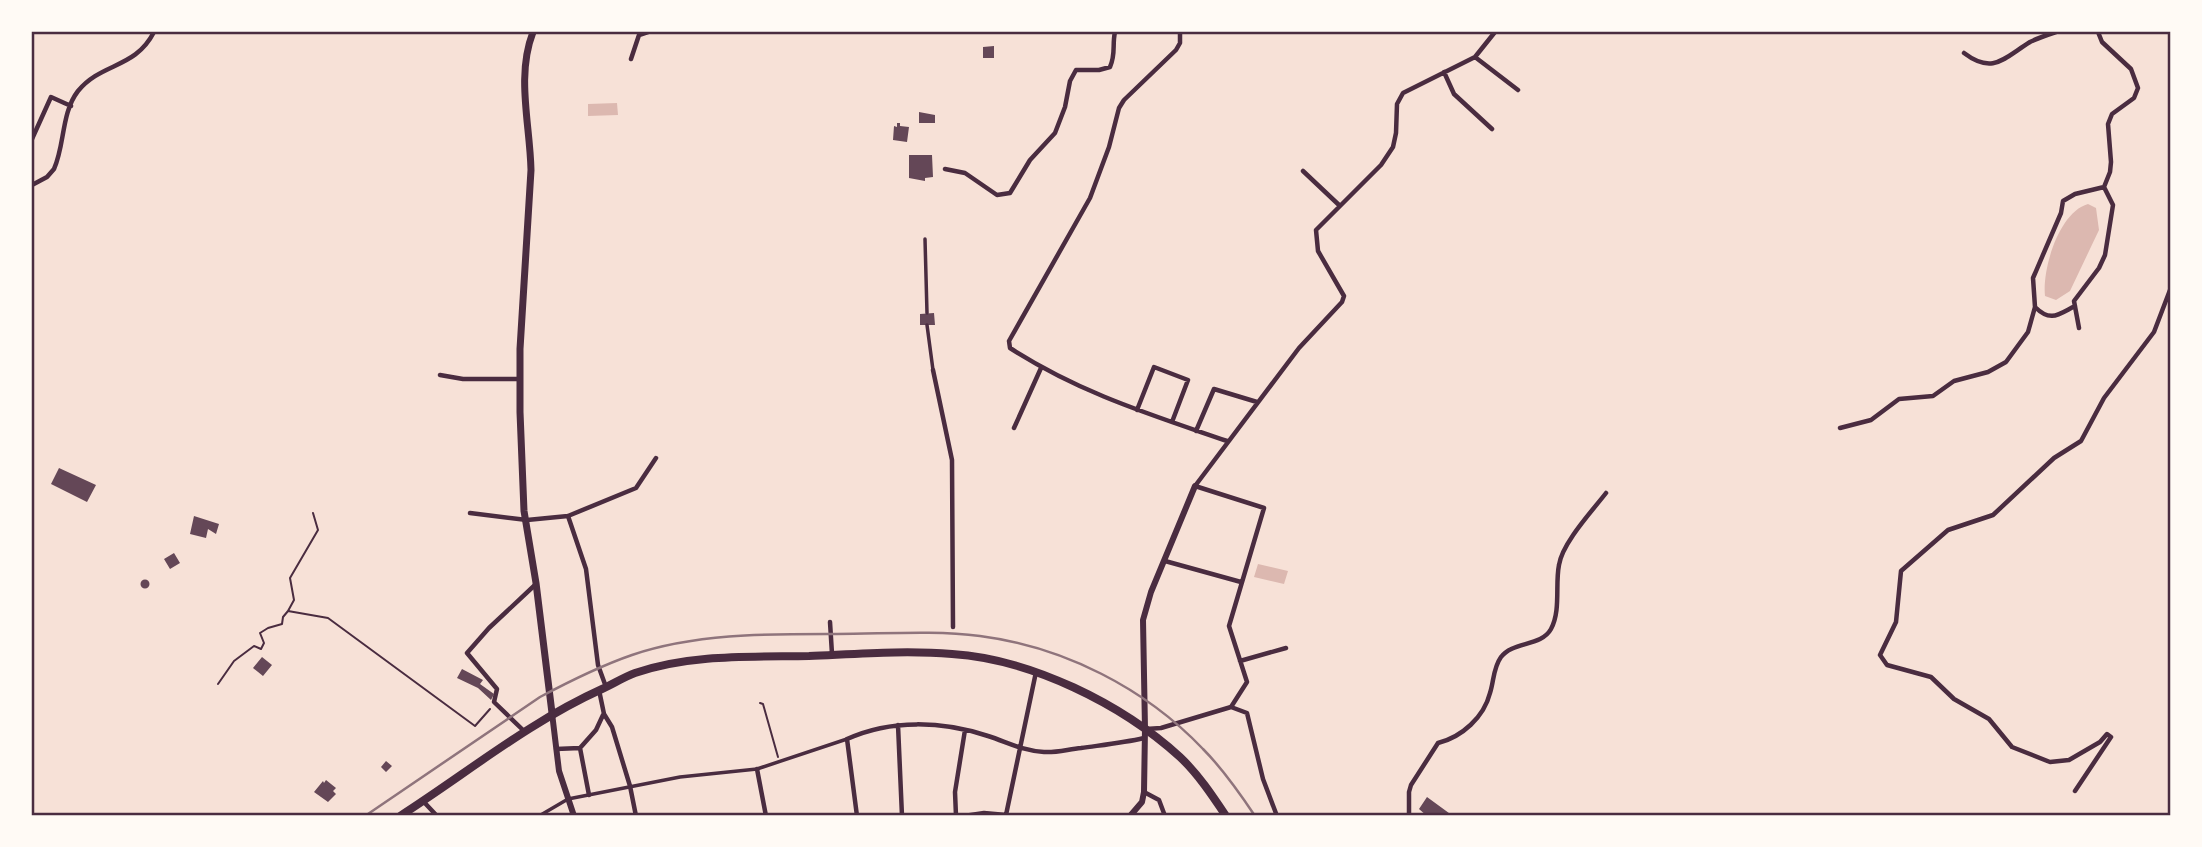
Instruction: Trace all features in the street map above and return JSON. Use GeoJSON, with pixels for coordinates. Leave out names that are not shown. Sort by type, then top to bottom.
{"type":"FeatureCollection","features":[{"type":"Feature","properties":{"kind":"highway"},"geometry":{"type":"LineString","coordinates":[[400,816],[552,713],[641,671],[686,662],[731,658],[952,651],[1036,672],[1090,696],[1182,759],[1204,783],[1226,816]]}},
{"type":"Feature","properties":{"kind":"main road"},"geometry":{"type":"LineString","coordinates":[[533,32],[525,60],[525,106],[531,144],[531,170],[519,379],[524,511],[552,713]]}},
{"type":"Feature","properties":{"kind":"street"},"geometry":{"type":"LineString","coordinates":[[32,186],[54,169],[76,94],[93,77],[136,56],[154,32]]}},
{"type":"Feature","properties":{"kind":"street"},"geometry":{"type":"LineString","coordinates":[[631,59],[639,35],[648,32]]}},
{"type":"Feature","properties":{"kind":"street"},"geometry":{"type":"LineString","coordinates":[[945,169],[965,173],[997,195],[1010,193],[1030,160],[1055,133],[1076,69],[1099,70],[1110,67],[1115,57],[1112,43],[1115,32]]}},
{"type":"Feature","properties":{"kind":"street"},"geometry":{"type":"LineString","coordinates":[[1180,32],[1180,43],[1176,50],[1119,108],[1109,147],[1090,198],[1009,341],[1010,348],[1041,368],[1102,398],[1227,441]]}},
{"type":"Feature","properties":{"kind":"street"},"geometry":{"type":"LineString","coordinates":[[1130,816],[1142,802],[1144,792],[1143,620],[1151,592],[1195,486],[1299,348],[1342,302],[1344,296],[1318,251],[1315,230],[1381,165],[1393,147],[1397,104],[1403,93],[1475,57],[1495,32]]}},
{"type":"Feature","properties":{"kind":"street"},"geometry":{"type":"LineString","coordinates":[[1964,53],[1977,63],[1993,63],[2007,58],[2031,41],[2056,32]]}},
{"type":"Feature","properties":{"kind":"street"},"geometry":{"type":"LineString","coordinates":[[2079,328],[2074,301],[2099,268],[2105,255],[2113,205],[2104,187],[2111,162],[2108,124],[2112,114],[2134,98],[2138,88],[2131,69],[2102,42],[2098,32]]}},
{"type":"Feature","properties":{"kind":"street"},"geometry":{"type":"LineString","coordinates":[[1475,57],[1518,90]]}},
{"type":"Feature","properties":{"kind":"street"},"geometry":{"type":"LineString","coordinates":[[1444,72],[1454,94],[1492,129]]}},
{"type":"Feature","properties":{"kind":"street"},"geometry":{"type":"LineString","coordinates":[[32,139],[51,97],[71,106]]}},
{"type":"Feature","properties":{"kind":"street"},"geometry":{"type":"LineString","coordinates":[[1303,171],[1339,205]]}},
{"type":"Feature","properties":{"kind":"street"},"geometry":{"type":"LineString","coordinates":[[1840,428],[1871,420],[1899,399],[1933,396],[1954,381],[1988,372],[2006,362],[2028,332],[2035,307],[2033,278],[2062,213],[2063,201],[2075,194],[2104,187]]}},
{"type":"Feature","properties":{"kind":"street"},"geometry":{"type":"LineString","coordinates":[[925,239],[927,313]]}},
{"type":"Feature","properties":{"kind":"street"},"geometry":{"type":"LineString","coordinates":[[2074,791],[2110,737],[2107,734],[2069,760],[2050,762],[2012,747],[1989,719],[1954,699],[1931,677],[1887,665],[1880,655],[1896,622],[1900,571],[1948,530],[1993,515],[2054,458],[2081,441],[2104,398],[2154,332],[2171,290]]}},
{"type":"Feature","properties":{"kind":"street"},"geometry":{"type":"LineString","coordinates":[[2035,307],[2040,313],[2052,316],[2063,314],[2075,306]]}},
{"type":"Feature","properties":{"kind":"street"},"geometry":{"type":"LineString","coordinates":[[927,325],[933,370],[952,460],[953,627]]}},
{"type":"Feature","properties":{"kind":"street"},"geometry":{"type":"LineString","coordinates":[[1137,410],[1154,367],[1188,380],[1172,422]]}},
{"type":"Feature","properties":{"kind":"street"},"geometry":{"type":"LineString","coordinates":[[1014,428],[1041,368]]}},
{"type":"Feature","properties":{"kind":"street"},"geometry":{"type":"LineString","coordinates":[[440,375],[463,379],[519,379]]}},
{"type":"Feature","properties":{"kind":"street"},"geometry":{"type":"LineString","coordinates":[[1196,430],[1214,389],[1257,402]]}},
{"type":"Feature","properties":{"kind":"street"},"geometry":{"type":"LineString","coordinates":[[470,513],[527,520],[568,516],[636,488],[656,458]]}},
{"type":"Feature","properties":{"kind":"street"},"geometry":{"type":"LineString","coordinates":[[1195,486],[1264,508],[1229,626],[1247,682],[1231,707]]}},
{"type":"Feature","properties":{"kind":"street"},"geometry":{"type":"LineString","coordinates":[[1409,816],[1409,792],[1415,776],[1438,743],[1453,740],[1480,714],[1490,695],[1499,659],[1508,650],[1545,637],[1552,628],[1561,558],[1581,524],[1606,493]]}},
{"type":"Feature","properties":{"kind":"street"},"geometry":{"type":"LineString","coordinates":[[568,516],[586,569],[604,714],[612,727],[636,816]]}},
{"type":"Feature","properties":{"kind":"street"},"geometry":{"type":"LineString","coordinates":[[1164,562],[1241,582]]}},
{"type":"Feature","properties":{"kind":"street"},"geometry":{"type":"LineString","coordinates":[[524,731],[494,702],[496,689],[467,653],[536,583]]}},
{"type":"Feature","properties":{"kind":"street"},"geometry":{"type":"LineString","coordinates":[[830,622],[832,655]]}},
{"type":"Feature","properties":{"kind":"street"},"geometry":{"type":"LineString","coordinates":[[1240,661],[1286,648]]}},
{"type":"Feature","properties":{"kind":"street"},"geometry":{"type":"LineString","coordinates":[[964,816],[1008,815],[1036,672]]}},
{"type":"Feature","properties":{"kind":"street"},"geometry":{"type":"LineString","coordinates":[[539,816],[568,799],[680,777],[757,769],[866,730],[929,724],[988,736],[1020,749],[1046,752],[1145,734],[1231,707],[1247,713],[1263,779],[1277,816]]}},
{"type":"Feature","properties":{"kind":"street"},"geometry":{"type":"LineString","coordinates":[[552,713],[559,771],[574,816]]}},
{"type":"Feature","properties":{"kind":"street"},"geometry":{"type":"LineString","coordinates":[[556,749],[580,748],[596,730],[604,714]]}},
{"type":"Feature","properties":{"kind":"street"},"geometry":{"type":"LineString","coordinates":[[898,725],[902,816]]}},
{"type":"Feature","properties":{"kind":"street"},"geometry":{"type":"LineString","coordinates":[[956,816],[955,792],[965,730]]}},
{"type":"Feature","properties":{"kind":"street"},"geometry":{"type":"LineString","coordinates":[[847,739],[857,816]]}},
{"type":"Feature","properties":{"kind":"street"},"geometry":{"type":"LineString","coordinates":[[580,748],[589,795]]}},
{"type":"Feature","properties":{"kind":"street"},"geometry":{"type":"LineString","coordinates":[[757,769],[766,816]]}},
{"type":"Feature","properties":{"kind":"street"},"geometry":{"type":"LineString","coordinates":[[1144,792],[1159,800],[1165,816]]}},
{"type":"Feature","properties":{"kind":"street"},"geometry":{"type":"LineString","coordinates":[[423,800],[438,816]]}},
{"type":"Feature","properties":{"kind":"path"},"geometry":{"type":"LineString","coordinates":[[218,684],[234,661],[254,646],[261,649],[264,643],[260,633],[282,624],[283,617],[294,600],[290,578],[318,530],[313,513]]}},
{"type":"Feature","properties":{"kind":"path"},"geometry":{"type":"LineString","coordinates":[[288,611],[328,618],[475,726],[493,705]]}},
{"type":"Feature","properties":{"kind":"path"},"geometry":{"type":"LineString","coordinates":[[760,703],[763,704],[779,762]]}},
{"type":"Feature","properties":{"kind":"shaded area"},"geometry":{"type":"Polygon","coordinates":[[[617,103],[618,115],[588,116],[588,104],[617,103]]]}},
{"type":"Feature","properties":{"kind":"shaded area"},"geometry":{"type":"Polygon","coordinates":[[[2088,204],[2096,208],[2099,230],[2070,291],[2056,300],[2045,296],[2046,271],[2054,243],[2069,218],[2088,204]]]}},
{"type":"Feature","properties":{"kind":"shaded area"},"geometry":{"type":"Polygon","coordinates":[[[1258,564],[1288,571],[1284,584],[1254,577],[1258,564]]]}},
{"type":"Feature","properties":{"kind":"building"},"geometry":{"type":"Polygon","coordinates":[[[994,46],[994,58],[983,58],[983,47],[994,46]]]}},
{"type":"Feature","properties":{"kind":"building"},"geometry":{"type":"Polygon","coordinates":[[[919,112],[935,115],[935,123],[919,123],[919,112]]]}},
{"type":"Feature","properties":{"kind":"building"},"geometry":{"type":"Polygon","coordinates":[[[897,123],[909,127],[907,142],[893,140],[894,126],[897,127],[897,123]]]}},
{"type":"Feature","properties":{"kind":"building"},"geometry":{"type":"Polygon","coordinates":[[[909,155],[932,155],[933,177],[925,178],[925,181],[909,178],[909,155]]]}},
{"type":"Feature","properties":{"kind":"building"},"geometry":{"type":"Polygon","coordinates":[[[934,313],[935,325],[920,325],[920,314],[934,313]]]}},
{"type":"Feature","properties":{"kind":"building"},"geometry":{"type":"Polygon","coordinates":[[[59,468],[96,485],[87,502],[51,484],[59,468]]]}},
{"type":"Feature","properties":{"kind":"building"},"geometry":{"type":"Polygon","coordinates":[[[194,516],[219,524],[216,534],[208,529],[206,538],[190,534],[194,516]]]}},
{"type":"Feature","properties":{"kind":"building"},"geometry":{"type":"Polygon","coordinates":[[[174,553],[180,563],[170,569],[164,559],[174,553]]]}},
{"type":"Feature","properties":{"kind":"building"},"geometry":{"type":"Polygon","coordinates":[[[145,580],[149,584],[145,588],[141,584],[145,580]]]}},
{"type":"Feature","properties":{"kind":"building"},"geometry":{"type":"Polygon","coordinates":[[[262,657],[272,665],[263,676],[253,668],[262,657]]]}},
{"type":"Feature","properties":{"kind":"building"},"geometry":{"type":"Polygon","coordinates":[[[462,669],[483,680],[480,684],[494,694],[491,700],[478,688],[457,678],[462,669]]]}},
{"type":"Feature","properties":{"kind":"building"},"geometry":{"type":"Polygon","coordinates":[[[386,761],[392,766],[386,772],[381,767],[386,761]]]}},
{"type":"Feature","properties":{"kind":"building"},"geometry":{"type":"Polygon","coordinates":[[[326,780],[336,788],[333,791],[336,794],[328,802],[314,792],[326,780]]]}},
{"type":"Feature","properties":{"kind":"building"},"geometry":{"type":"Polygon","coordinates":[[[1427,797],[1453,816],[1427,816],[1419,809],[1427,797]]]}},
{"type":"Feature","properties":{"kind":"railway"},"geometry":{"type":"LineString","coordinates":[[365,816],[540,697],[585,674],[632,655],[682,642],[733,636],[926,633],[980,636],[1042,650],[1072,661],[1129,689],[1156,707],[1203,749],[1255,816]]}}]}
